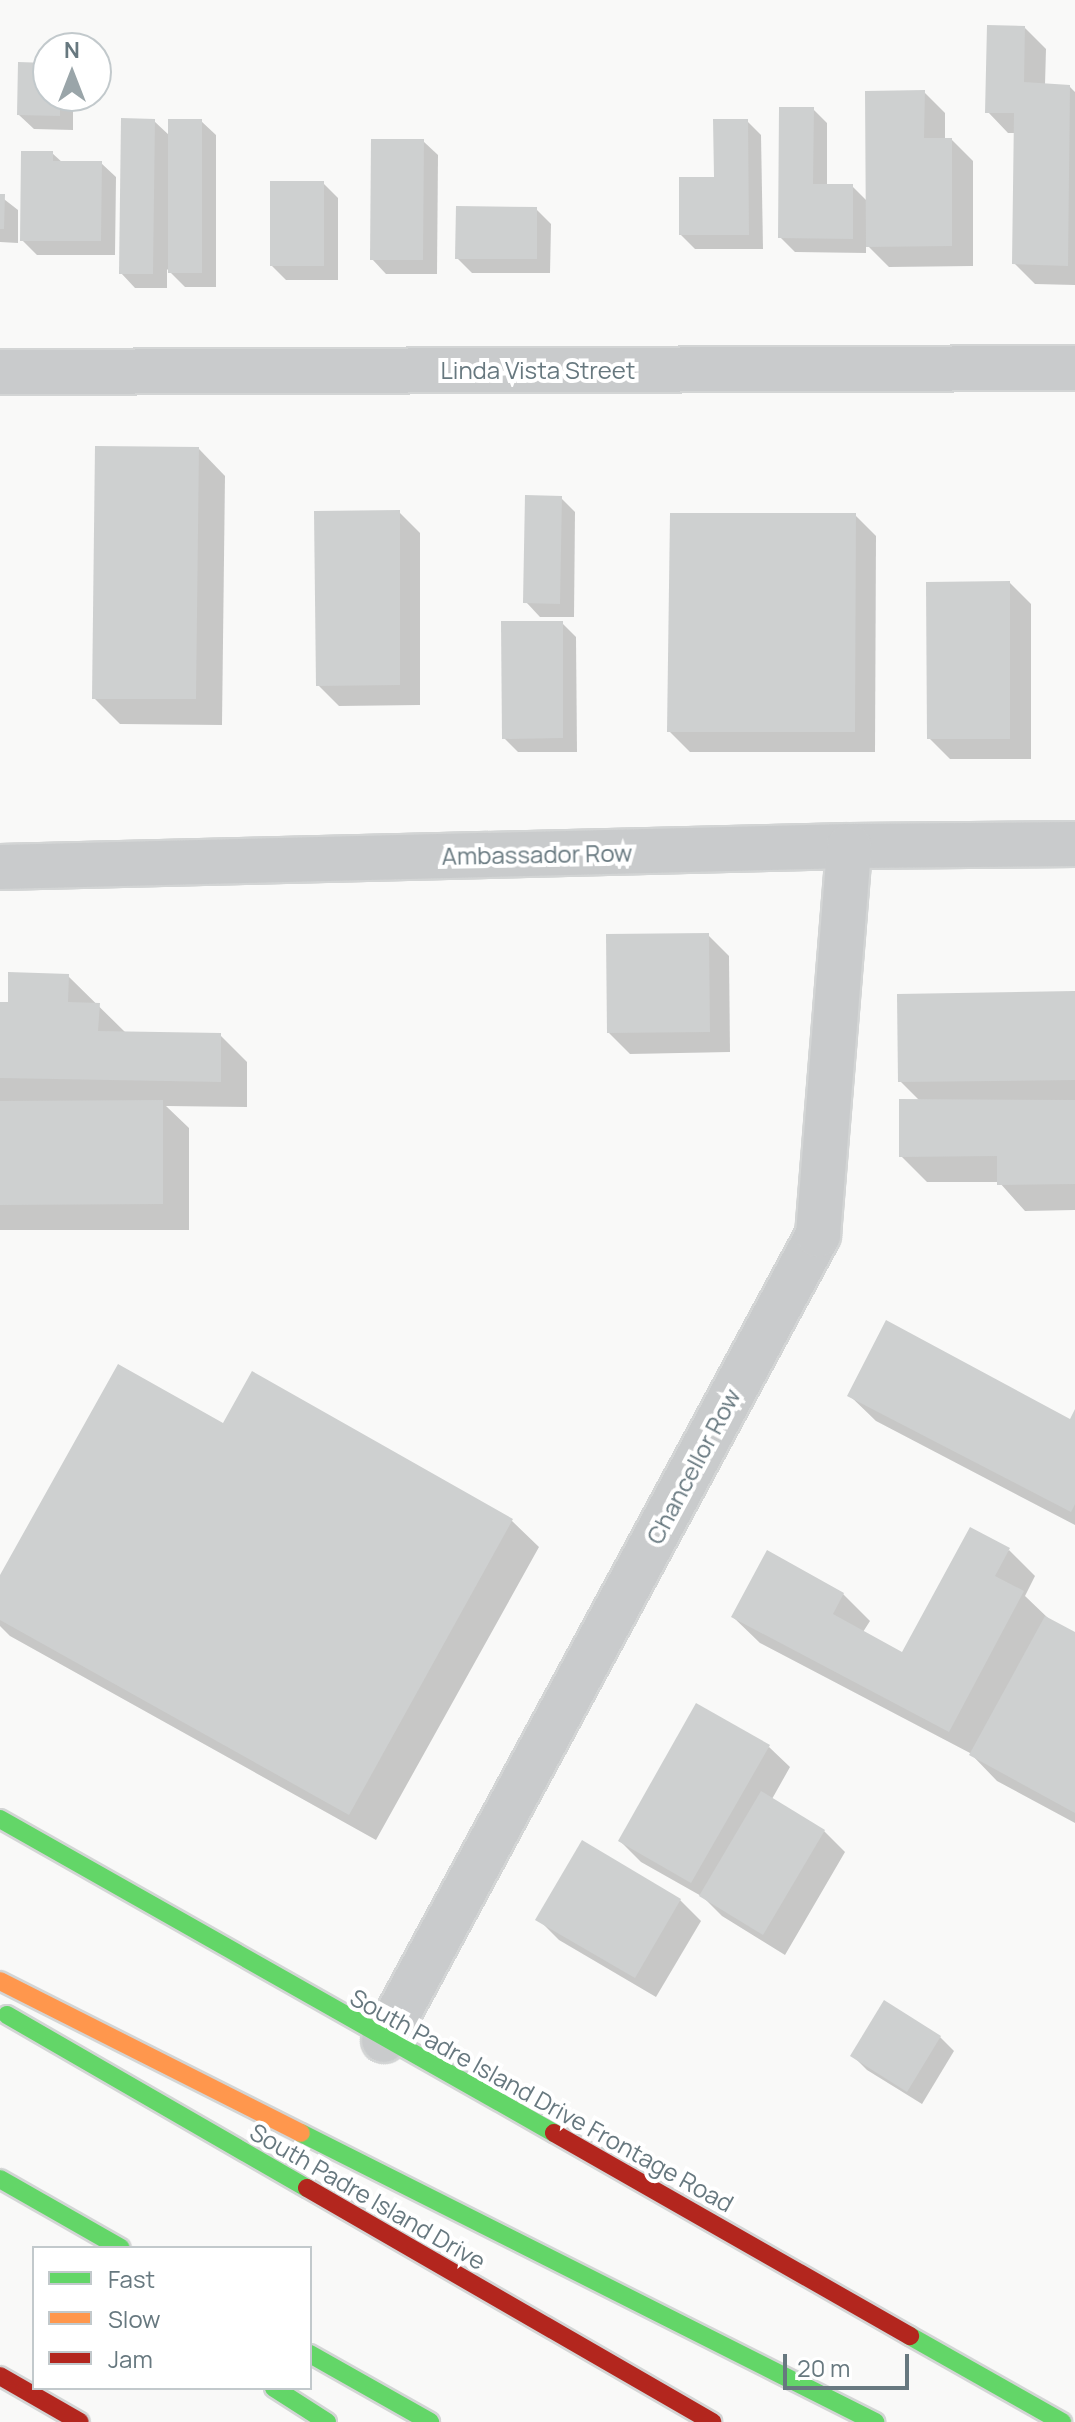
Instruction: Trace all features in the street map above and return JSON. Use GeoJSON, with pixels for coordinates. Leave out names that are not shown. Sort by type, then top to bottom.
{"type":"FeatureCollection","features":[{"type":"Feature","properties":{"kind":"main road","name":"South Padre Island Drive Frontage Road"},"geometry":{"type":"LineString","coordinates":[[0,1819],[384,2040],[1062,2422]]}},
{"type":"Feature","properties":{"kind":"main road"},"geometry":{"type":"LineString","coordinates":[[0,1981],[875,2422]]}},
{"type":"Feature","properties":{"kind":"main road","name":"South Padre Island Drive"},"geometry":{"type":"LineString","coordinates":[[0,2011],[712,2422]]}},
{"type":"Feature","properties":{"kind":"main road"},"geometry":{"type":"LineString","coordinates":[[0,2179],[117,2246]]}},
{"type":"Feature","properties":{"kind":"main road"},"geometry":{"type":"LineString","coordinates":[[312,2355],[430,2422]]}},
{"type":"Feature","properties":{"kind":"main road"},"geometry":{"type":"LineString","coordinates":[[0,2376],[80,2422]]}},
{"type":"Feature","properties":{"kind":"main road"},"geometry":{"type":"LineString","coordinates":[[277,2390],[327,2422]]}},
{"type":"Feature","properties":{"kind":"street","name":"Linda Vista Street"},"geometry":{"type":"LineString","coordinates":[[0,372],[1075,368]]}},
{"type":"Feature","properties":{"kind":"street","name":"Ambassador Row"},"geometry":{"type":"LineString","coordinates":[[0,867],[849,846],[1075,844]]}},
{"type":"Feature","properties":{"kind":"street","name":"Chancellor Row"},"geometry":{"type":"LineString","coordinates":[[384,2040],[818,1235],[849,846]]}},
{"type":"Feature","properties":{"kind":"building"},"geometry":{"type":"Polygon","coordinates":[[[987,25],[1025,26],[1024,82],[1070,85],[1068,266],[1012,264],[1014,113],[985,113],[987,25]]]}},
{"type":"Feature","properties":{"kind":"building"},"geometry":{"type":"Polygon","coordinates":[[[18,62],[32,62],[32,112],[60,112],[60,116],[17,115],[18,62]]]}},
{"type":"Feature","properties":{"kind":"building"},"geometry":{"type":"Polygon","coordinates":[[[925,90],[924,138],[952,138],[952,246],[866,247],[865,91],[925,90]]]}},
{"type":"Feature","properties":{"kind":"building"},"geometry":{"type":"Polygon","coordinates":[[[779,107],[814,107],[813,184],[853,184],[853,239],[778,238],[779,107]]]}},
{"type":"Feature","properties":{"kind":"building"},"geometry":{"type":"Polygon","coordinates":[[[121,118],[155,119],[153,274],[119,274],[121,118]]]}},
{"type":"Feature","properties":{"kind":"building"},"geometry":{"type":"Polygon","coordinates":[[[168,119],[202,119],[202,273],[168,273],[168,119]]]}},
{"type":"Feature","properties":{"kind":"building"},"geometry":{"type":"Polygon","coordinates":[[[713,119],[748,119],[749,235],[679,235],[679,177],[714,177],[713,119]]]}},
{"type":"Feature","properties":{"kind":"building"},"geometry":{"type":"Polygon","coordinates":[[[371,139],[424,139],[423,260],[370,260],[371,139]]]}},
{"type":"Feature","properties":{"kind":"building"},"geometry":{"type":"Polygon","coordinates":[[[21,151],[53,151],[53,161],[102,161],[101,241],[20,241],[21,151]]]}},
{"type":"Feature","properties":{"kind":"building"},"geometry":{"type":"Polygon","coordinates":[[[270,181],[324,181],[324,266],[270,266],[270,181]]]}},
{"type":"Feature","properties":{"kind":"building"},"geometry":{"type":"Polygon","coordinates":[[[0,194],[5,194],[4,229],[0,229],[0,194]]]}},
{"type":"Feature","properties":{"kind":"building"},"geometry":{"type":"Polygon","coordinates":[[[456,206],[537,207],[537,259],[455,259],[456,206]]]}},
{"type":"Feature","properties":{"kind":"building"},"geometry":{"type":"Polygon","coordinates":[[[95,446],[199,447],[196,699],[92,699],[95,446]]]}},
{"type":"Feature","properties":{"kind":"building"},"geometry":{"type":"Polygon","coordinates":[[[525,495],[562,496],[560,604],[523,603],[525,495]]]}},
{"type":"Feature","properties":{"kind":"building"},"geometry":{"type":"Polygon","coordinates":[[[400,510],[400,685],[316,686],[314,511],[400,510]]]}},
{"type":"Feature","properties":{"kind":"building"},"geometry":{"type":"Polygon","coordinates":[[[670,513],[856,513],[855,732],[667,732],[670,513]]]}},
{"type":"Feature","properties":{"kind":"building"},"geometry":{"type":"Polygon","coordinates":[[[1010,581],[1010,739],[927,739],[926,582],[1010,581]]]}},
{"type":"Feature","properties":{"kind":"building"},"geometry":{"type":"Polygon","coordinates":[[[501,621],[563,621],[563,738],[502,739],[501,621]]]}},
{"type":"Feature","properties":{"kind":"building"},"geometry":{"type":"Polygon","coordinates":[[[709,933],[710,1032],[607,1033],[606,934],[709,933]]]}},
{"type":"Feature","properties":{"kind":"building"},"geometry":{"type":"Polygon","coordinates":[[[8,972],[69,974],[68,1002],[100,1003],[98,1031],[221,1033],[221,1082],[0,1078],[0,1002],[8,1002],[8,972]]]}},
{"type":"Feature","properties":{"kind":"building"},"geometry":{"type":"Polygon","coordinates":[[[1075,991],[1075,1080],[898,1082],[897,994],[1075,991]]]}},
{"type":"Feature","properties":{"kind":"building"},"geometry":{"type":"Polygon","coordinates":[[[899,1099],[1075,1100],[1075,1184],[997,1185],[997,1156],[899,1157],[899,1099]]]}},
{"type":"Feature","properties":{"kind":"building"},"geometry":{"type":"Polygon","coordinates":[[[163,1100],[163,1204],[0,1205],[0,1101],[163,1100]]]}},
{"type":"Feature","properties":{"kind":"building"},"geometry":{"type":"Polygon","coordinates":[[[886,1320],[1070,1419],[1075,1409],[1075,1504],[1071,1512],[847,1396],[886,1320]]]}},
{"type":"Feature","properties":{"kind":"building"},"geometry":{"type":"Polygon","coordinates":[[[118,1364],[223,1423],[252,1371],[513,1519],[349,1815],[0,1620],[0,1575],[118,1364]]]}},
{"type":"Feature","properties":{"kind":"building"},"geometry":{"type":"Polygon","coordinates":[[[970,1527],[1010,1548],[995,1576],[1024,1591],[949,1732],[731,1617],[767,1550],[844,1593],[833,1614],[902,1652],[970,1527]]]}},
{"type":"Feature","properties":{"kind":"building"},"geometry":{"type":"Polygon","coordinates":[[[1045,1616],[1075,1632],[1075,1813],[969,1755],[1045,1616]]]}},
{"type":"Feature","properties":{"kind":"building"},"geometry":{"type":"Polygon","coordinates":[[[696,1703],[770,1745],[691,1883],[618,1841],[696,1703]]]}},
{"type":"Feature","properties":{"kind":"building"},"geometry":{"type":"Polygon","coordinates":[[[761,1791],[825,1830],[763,1935],[699,1896],[761,1791]]]}},
{"type":"Feature","properties":{"kind":"building"},"geometry":{"type":"Polygon","coordinates":[[[582,1840],[681,1899],[635,1978],[535,1920],[582,1840]]]}},
{"type":"Feature","properties":{"kind":"building"},"geometry":{"type":"Polygon","coordinates":[[[884,2000],[941,2036],[907,2092],[850,2056],[884,2000]]]}},
{"type":"Feature","properties":{"kind":"traffic: fast"},"geometry":{"type":"LineString","coordinates":[[0,1819],[554,2133]]}},
{"type":"Feature","properties":{"kind":"traffic: fast"},"geometry":{"type":"LineString","coordinates":[[7,2015],[307,2188]]}},
{"type":"Feature","properties":{"kind":"traffic: fast"},"geometry":{"type":"LineString","coordinates":[[301,2133],[875,2422]]}},
{"type":"Feature","properties":{"kind":"traffic: fast"},"geometry":{"type":"LineString","coordinates":[[0,2179],[117,2246]]}},
{"type":"Feature","properties":{"kind":"traffic: fast"},"geometry":{"type":"LineString","coordinates":[[910,2336],[1062,2422]]}},
{"type":"Feature","properties":{"kind":"traffic: fast"},"geometry":{"type":"LineString","coordinates":[[312,2355],[430,2422]]}},
{"type":"Feature","properties":{"kind":"traffic: fast"},"geometry":{"type":"LineString","coordinates":[[277,2390],[327,2422]]}},
{"type":"Feature","properties":{"kind":"traffic: slow"},"geometry":{"type":"LineString","coordinates":[[0,1981],[301,2133]]}},
{"type":"Feature","properties":{"kind":"traffic: jam"},"geometry":{"type":"LineString","coordinates":[[554,2133],[910,2336]]}},
{"type":"Feature","properties":{"kind":"traffic: jam"},"geometry":{"type":"LineString","coordinates":[[307,2188],[712,2422]]}},
{"type":"Feature","properties":{"kind":"traffic: jam"},"geometry":{"type":"LineString","coordinates":[[0,2376],[80,2422]]}}]}
